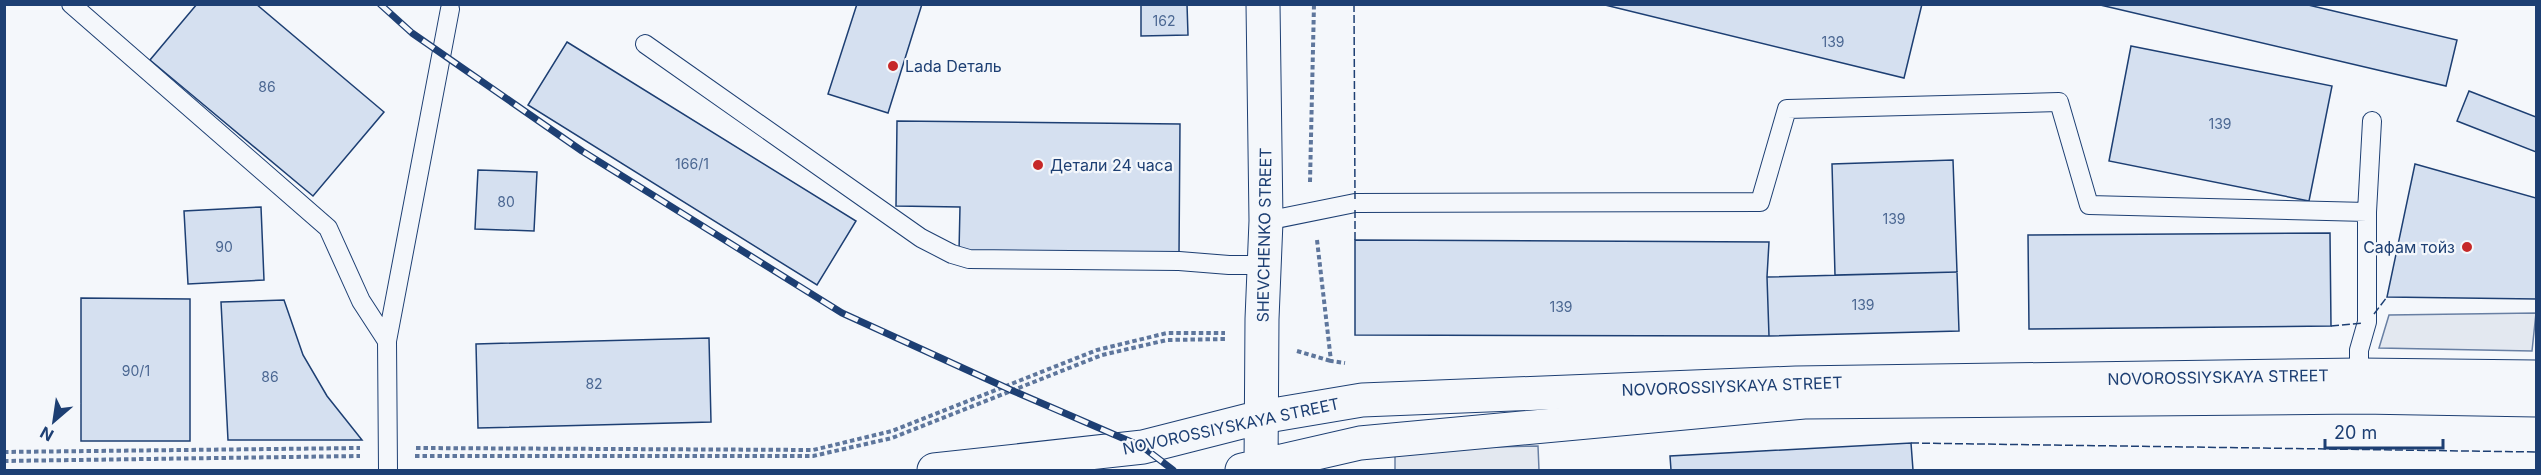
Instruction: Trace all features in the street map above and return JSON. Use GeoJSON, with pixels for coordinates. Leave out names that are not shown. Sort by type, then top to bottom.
{"type":"FeatureCollection","features":[{"type":"Feature","properties":{"kind":"main road","name":"SHEVCHENKO STREET"},"geometry":{"type":"LineString","coordinates":[[1252,468],[1262,417],[1266,221],[1263,4]]}},
{"type":"Feature","properties":{"kind":"main road","name":"NOVOROSSIYSKAYA STREET"},"geometry":{"type":"LineString","coordinates":[[934,471],[1143,447],[1262,417],[1362,400],[1796,383],[2359,375],[2536,377]]}},
{"type":"Feature","properties":{"kind":"main road","name":"NOVOROSSIYSKAYA STREET"},"geometry":{"type":"LineString","coordinates":[[1252,468],[1360,443],[1804,402],[2361,397],[2536,400]]}},
{"type":"Feature","properties":{"kind":"lane"},"geometry":{"type":"LineString","coordinates":[[71,4],[328,228],[361,301],[387,341]]}},
{"type":"Feature","properties":{"kind":"lane"},"geometry":{"type":"LineString","coordinates":[[388,458],[387,341],[450,9]]}},
{"type":"Feature","properties":{"kind":"lane"},"geometry":{"type":"LineString","coordinates":[[645,44],[921,238],[952,255],[969,259],[1179,261],[1229,266],[1264,265]]}},
{"type":"Feature","properties":{"kind":"lane"},"geometry":{"type":"LineString","coordinates":[[1266,221],[1355,203],[1760,202],[1787,109],[2058,102],[2089,205],[2367,212]]}},
{"type":"Feature","properties":{"kind":"lane"},"geometry":{"type":"LineString","coordinates":[[2359,375],[2360,350],[2367,322],[2367,212],[2372,121]]}},
{"type":"Feature","properties":{"kind":"path"},"geometry":{"type":"LineString","coordinates":[[4,452],[388,458],[813,450],[892,431],[1097,350],[1167,333],[1262,336],[1331,362]]}},
{"type":"Feature","properties":{"kind":"path"},"geometry":{"type":"LineString","coordinates":[[4,461],[813,456],[892,438],[1102,356],[1167,340],[1262,336]]}},
{"type":"Feature","properties":{"kind":"shaded area"},"geometry":{"type":"Polygon","coordinates":[[[2536,313],[2532,351],[2379,348],[2389,315],[2536,313]]]}},
{"type":"Feature","properties":{"kind":"shaded area"},"geometry":{"type":"Polygon","coordinates":[[[1538,446],[1539,470],[1395,470],[1395,449],[1538,446]]]}},
{"type":"Feature","properties":{"kind":"building"},"geometry":{"type":"Polygon","coordinates":[[[197,4],[256,4],[384,112],[313,196],[150,60],[197,4]]]}},
{"type":"Feature","properties":{"kind":"building"},"geometry":{"type":"Polygon","coordinates":[[[857,4],[922,4],[888,113],[828,94],[857,4]]]}},
{"type":"Feature","properties":{"kind":"building"},"geometry":{"type":"Polygon","coordinates":[[[1141,4],[1187,4],[1188,35],[1141,36],[1141,4]]]}},
{"type":"Feature","properties":{"kind":"building"},"geometry":{"type":"Polygon","coordinates":[[[1601,4],[1922,4],[1904,78],[1601,4]]]}},
{"type":"Feature","properties":{"kind":"building"},"geometry":{"type":"Polygon","coordinates":[[[2096,4],[2304,4],[2457,40],[2446,86],[2096,4]]]}},
{"type":"Feature","properties":{"kind":"building"},"geometry":{"type":"Polygon","coordinates":[[[567,42],[856,221],[817,285],[528,105],[567,42]]]}},
{"type":"Feature","properties":{"kind":"building"},"geometry":{"type":"Polygon","coordinates":[[[2131,46],[2332,86],[2309,201],[2109,161],[2131,46]]]}},
{"type":"Feature","properties":{"kind":"building"},"geometry":{"type":"Polygon","coordinates":[[[2469,91],[2536,117],[2536,152],[2457,121],[2469,91]]]}},
{"type":"Feature","properties":{"kind":"building","name":"Детали 24 часа"},"geometry":{"type":"Polygon","coordinates":[[[897,121],[1180,124],[1179,255],[959,252],[960,207],[896,206],[897,121]]]}},
{"type":"Feature","properties":{"kind":"building"},"geometry":{"type":"Polygon","coordinates":[[[1953,160],[1957,272],[1835,275],[1832,164],[1953,160]]]}},
{"type":"Feature","properties":{"kind":"building","name":"Сафам тойз"},"geometry":{"type":"Polygon","coordinates":[[[2415,164],[2536,198],[2536,299],[2387,297],[2415,164]]]}},
{"type":"Feature","properties":{"kind":"building"},"geometry":{"type":"Polygon","coordinates":[[[478,170],[537,172],[534,231],[475,229],[478,170]]]}},
{"type":"Feature","properties":{"kind":"building"},"geometry":{"type":"Polygon","coordinates":[[[261,207],[264,280],[188,284],[184,211],[261,207]]]}},
{"type":"Feature","properties":{"kind":"building"},"geometry":{"type":"Polygon","coordinates":[[[2330,233],[2331,326],[2029,329],[2028,235],[2330,233]]]}},
{"type":"Feature","properties":{"kind":"building"},"geometry":{"type":"Polygon","coordinates":[[[1355,240],[1769,242],[1767,277],[1769,336],[1355,335],[1355,240]]]}},
{"type":"Feature","properties":{"kind":"building"},"geometry":{"type":"Polygon","coordinates":[[[1957,272],[1959,331],[1769,336],[1767,277],[1957,272]]]}},
{"type":"Feature","properties":{"kind":"building"},"geometry":{"type":"Polygon","coordinates":[[[81,298],[190,299],[190,441],[81,441],[81,298]]]}},
{"type":"Feature","properties":{"kind":"building"},"geometry":{"type":"Polygon","coordinates":[[[284,300],[303,355],[327,396],[362,440],[228,440],[221,302],[284,300]]]}},
{"type":"Feature","properties":{"kind":"building"},"geometry":{"type":"Polygon","coordinates":[[[709,338],[711,422],[478,428],[476,344],[709,338]]]}},
{"type":"Feature","properties":{"kind":"building"},"geometry":{"type":"Polygon","coordinates":[[[1911,443],[1913,470],[1671,470],[1670,456],[1911,443]]]}},
{"type":"Feature","properties":{"kind":"railway"},"geometry":{"type":"LineString","coordinates":[[380,4],[412,33],[582,151],[842,313],[1143,447],[1173,470]]}},
{"type":"Feature","properties":{"kind":"fence"},"geometry":{"type":"LineString","coordinates":[[1354,4],[1355,199]]}},
{"type":"Feature","properties":{"kind":"fence"},"geometry":{"type":"LineString","coordinates":[[1355,208],[1355,240]]}},
{"type":"Feature","properties":{"kind":"fence"},"geometry":{"type":"LineString","coordinates":[[2374,314],[2387,297]]}},
{"type":"Feature","properties":{"kind":"fence"},"geometry":{"type":"LineString","coordinates":[[2331,326],[2363,323]]}},
{"type":"Feature","properties":{"kind":"fence"},"geometry":{"type":"LineString","coordinates":[[1911,443],[2536,452]]}},
{"type":"Feature","properties":{"kind":"place","name":"Lada Dеталь"},"geometry":{"type":"Point","coordinates":[893,66]}},
{"type":"Feature","properties":{"kind":"place","name":"Детали 24 часа"},"geometry":{"type":"Point","coordinates":[1038,165]}},
{"type":"Feature","properties":{"kind":"place","name":"Сафам тойз"},"geometry":{"type":"Point","coordinates":[2467,247]}}]}
